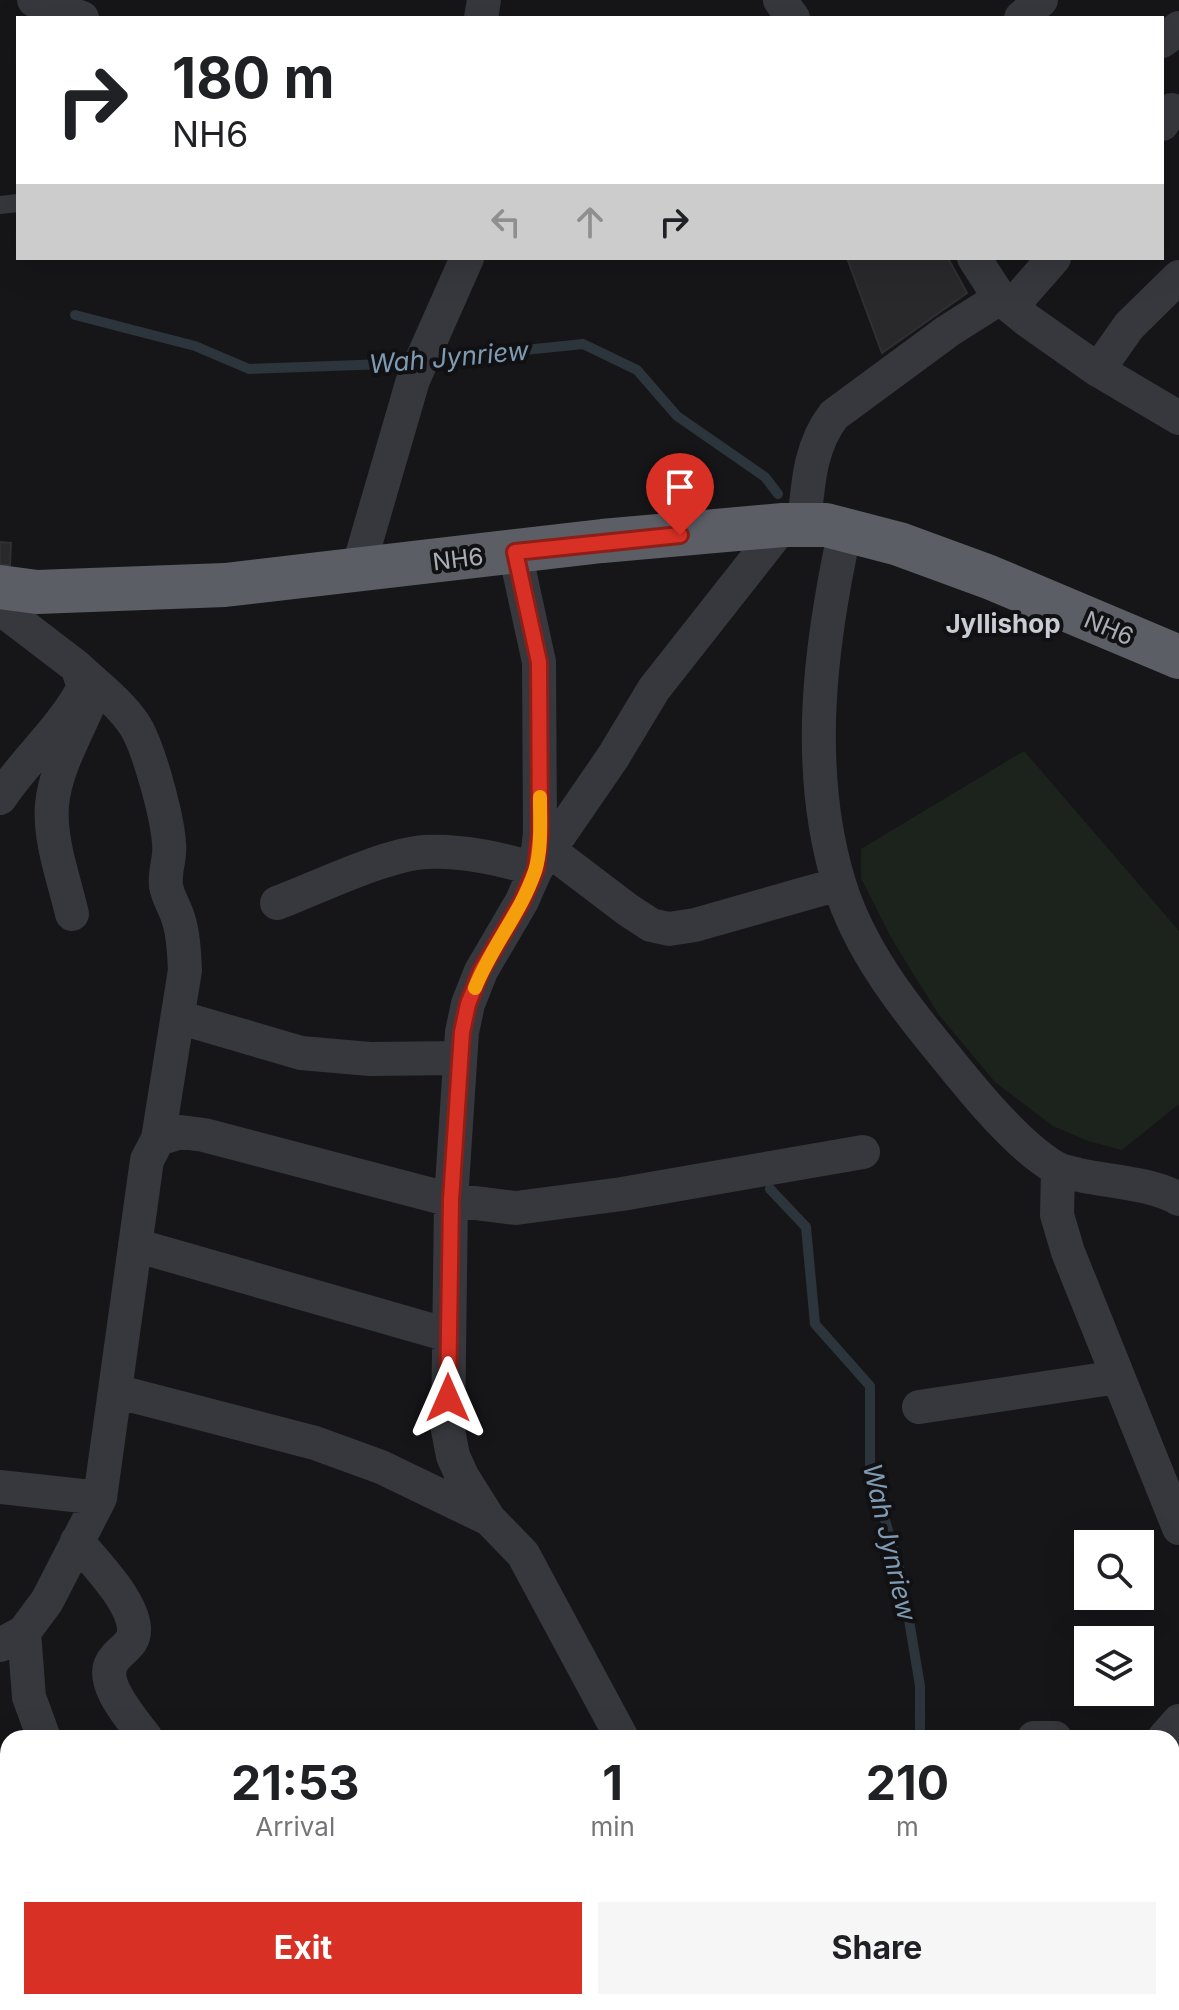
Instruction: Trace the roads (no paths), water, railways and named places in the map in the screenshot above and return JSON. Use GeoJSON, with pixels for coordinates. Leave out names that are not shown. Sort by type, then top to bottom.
{"type":"FeatureCollection","features":[{"type":"Feature","properties":{"kind":"highway","name":"NH6"},"geometry":{"type":"LineString","coordinates":[[0,587],[37,592],[225,585],[602,541],[811,527],[899,544],[989,577],[1179,657]]}},
{"type":"Feature","properties":{"kind":"street"},"geometry":{"type":"LineString","coordinates":[[34,0],[77,16]]}},
{"type":"Feature","properties":{"kind":"street"},"geometry":{"type":"LineString","coordinates":[[1023,16],[1041,0]]}},
{"type":"Feature","properties":{"kind":"street"},"geometry":{"type":"LineString","coordinates":[[358,569],[413,380],[466,260]]}},
{"type":"Feature","properties":{"kind":"street"},"geometry":{"type":"LineString","coordinates":[[975,260],[1006,302],[1098,370],[1179,418]]}},
{"type":"Feature","properties":{"kind":"street"},"geometry":{"type":"LineString","coordinates":[[1052,260],[1006,302],[948,331],[834,415],[820,433],[813,454],[811,527],[829,604],[819,687],[825,819],[839,884],[865,942],[900,1001],[963,1079],[1024,1143],[1058,1170],[1136,1186],[1179,1199]]}},
{"type":"Feature","properties":{"kind":"street"},"geometry":{"type":"LineString","coordinates":[[1098,370],[1129,326],[1179,277]]}},
{"type":"Feature","properties":{"kind":"street"},"geometry":{"type":"LineString","coordinates":[[618,1730],[523,1554],[489,1519],[453,1456],[448,1430],[451,1200],[460,1058],[468,1004],[481,971],[522,901],[542,859],[613,757],[654,689],[811,527]]}},
{"type":"Feature","properties":{"kind":"street"},"geometry":{"type":"LineString","coordinates":[[515,552],[539,662],[542,859]]}},
{"type":"Feature","properties":{"kind":"street"},"geometry":{"type":"LineString","coordinates":[[0,608],[87,676],[135,726],[143,743],[167,827],[170,847],[165,873],[166,888],[179,920],[185,970],[158,1139],[147,1160],[100,1498],[47,1601],[12,1638],[41,1730]]}},
{"type":"Feature","properties":{"kind":"street"},"geometry":{"type":"LineString","coordinates":[[0,798],[76,703],[87,676]]}},
{"type":"Feature","properties":{"kind":"street"},"geometry":{"type":"LineString","coordinates":[[72,914],[52,826],[52,804],[87,676]]}},
{"type":"Feature","properties":{"kind":"street"},"geometry":{"type":"LineString","coordinates":[[277,903],[394,858],[421,852],[542,859],[651,925],[669,929],[695,925],[839,884]]}},
{"type":"Feature","properties":{"kind":"street"},"geometry":{"type":"LineString","coordinates":[[178,1017],[301,1053],[370,1059],[460,1058]]}},
{"type":"Feature","properties":{"kind":"street"},"geometry":{"type":"LineString","coordinates":[[158,1139],[181,1132],[204,1135],[451,1200],[516,1208],[568,1203],[863,1152]]}},
{"type":"Feature","properties":{"kind":"street"},"geometry":{"type":"LineString","coordinates":[[1058,1170],[1057,1215],[1068,1252],[1179,1528]]}},
{"type":"Feature","properties":{"kind":"street"},"geometry":{"type":"LineString","coordinates":[[135,1245],[448,1335]]}},
{"type":"Feature","properties":{"kind":"street"},"geometry":{"type":"LineString","coordinates":[[919,1407],[1118,1377]]}},
{"type":"Feature","properties":{"kind":"street"},"geometry":{"type":"LineString","coordinates":[[115,1391],[315,1443],[381,1467],[489,1519]]}},
{"type":"Feature","properties":{"kind":"street"},"geometry":{"type":"LineString","coordinates":[[0,1487],[100,1498]]}},
{"type":"Feature","properties":{"kind":"street"},"geometry":{"type":"LineString","coordinates":[[77,1541],[124,1600],[133,1619],[135,1633],[128,1647],[113,1659],[108,1677],[117,1697],[140,1730]]}},
{"type":"Feature","properties":{"kind":"waterway","name":"Wah Jynriew"},"geometry":{"type":"LineString","coordinates":[[75,315],[195,346],[249,369],[387,364],[583,344],[637,370],[677,416],[765,477],[778,494]]}},
{"type":"Feature","properties":{"kind":"waterway","name":"Wah Jynriew"},"geometry":{"type":"LineString","coordinates":[[770,1189],[806,1227],[815,1324],[870,1386],[870,1469],[902,1578],[920,1686],[920,1730]]}},
{"type":"Feature","properties":{"kind":"district","name":"Jyllishop"},"geometry":{"type":"Point","coordinates":[1003,623]}}]}
